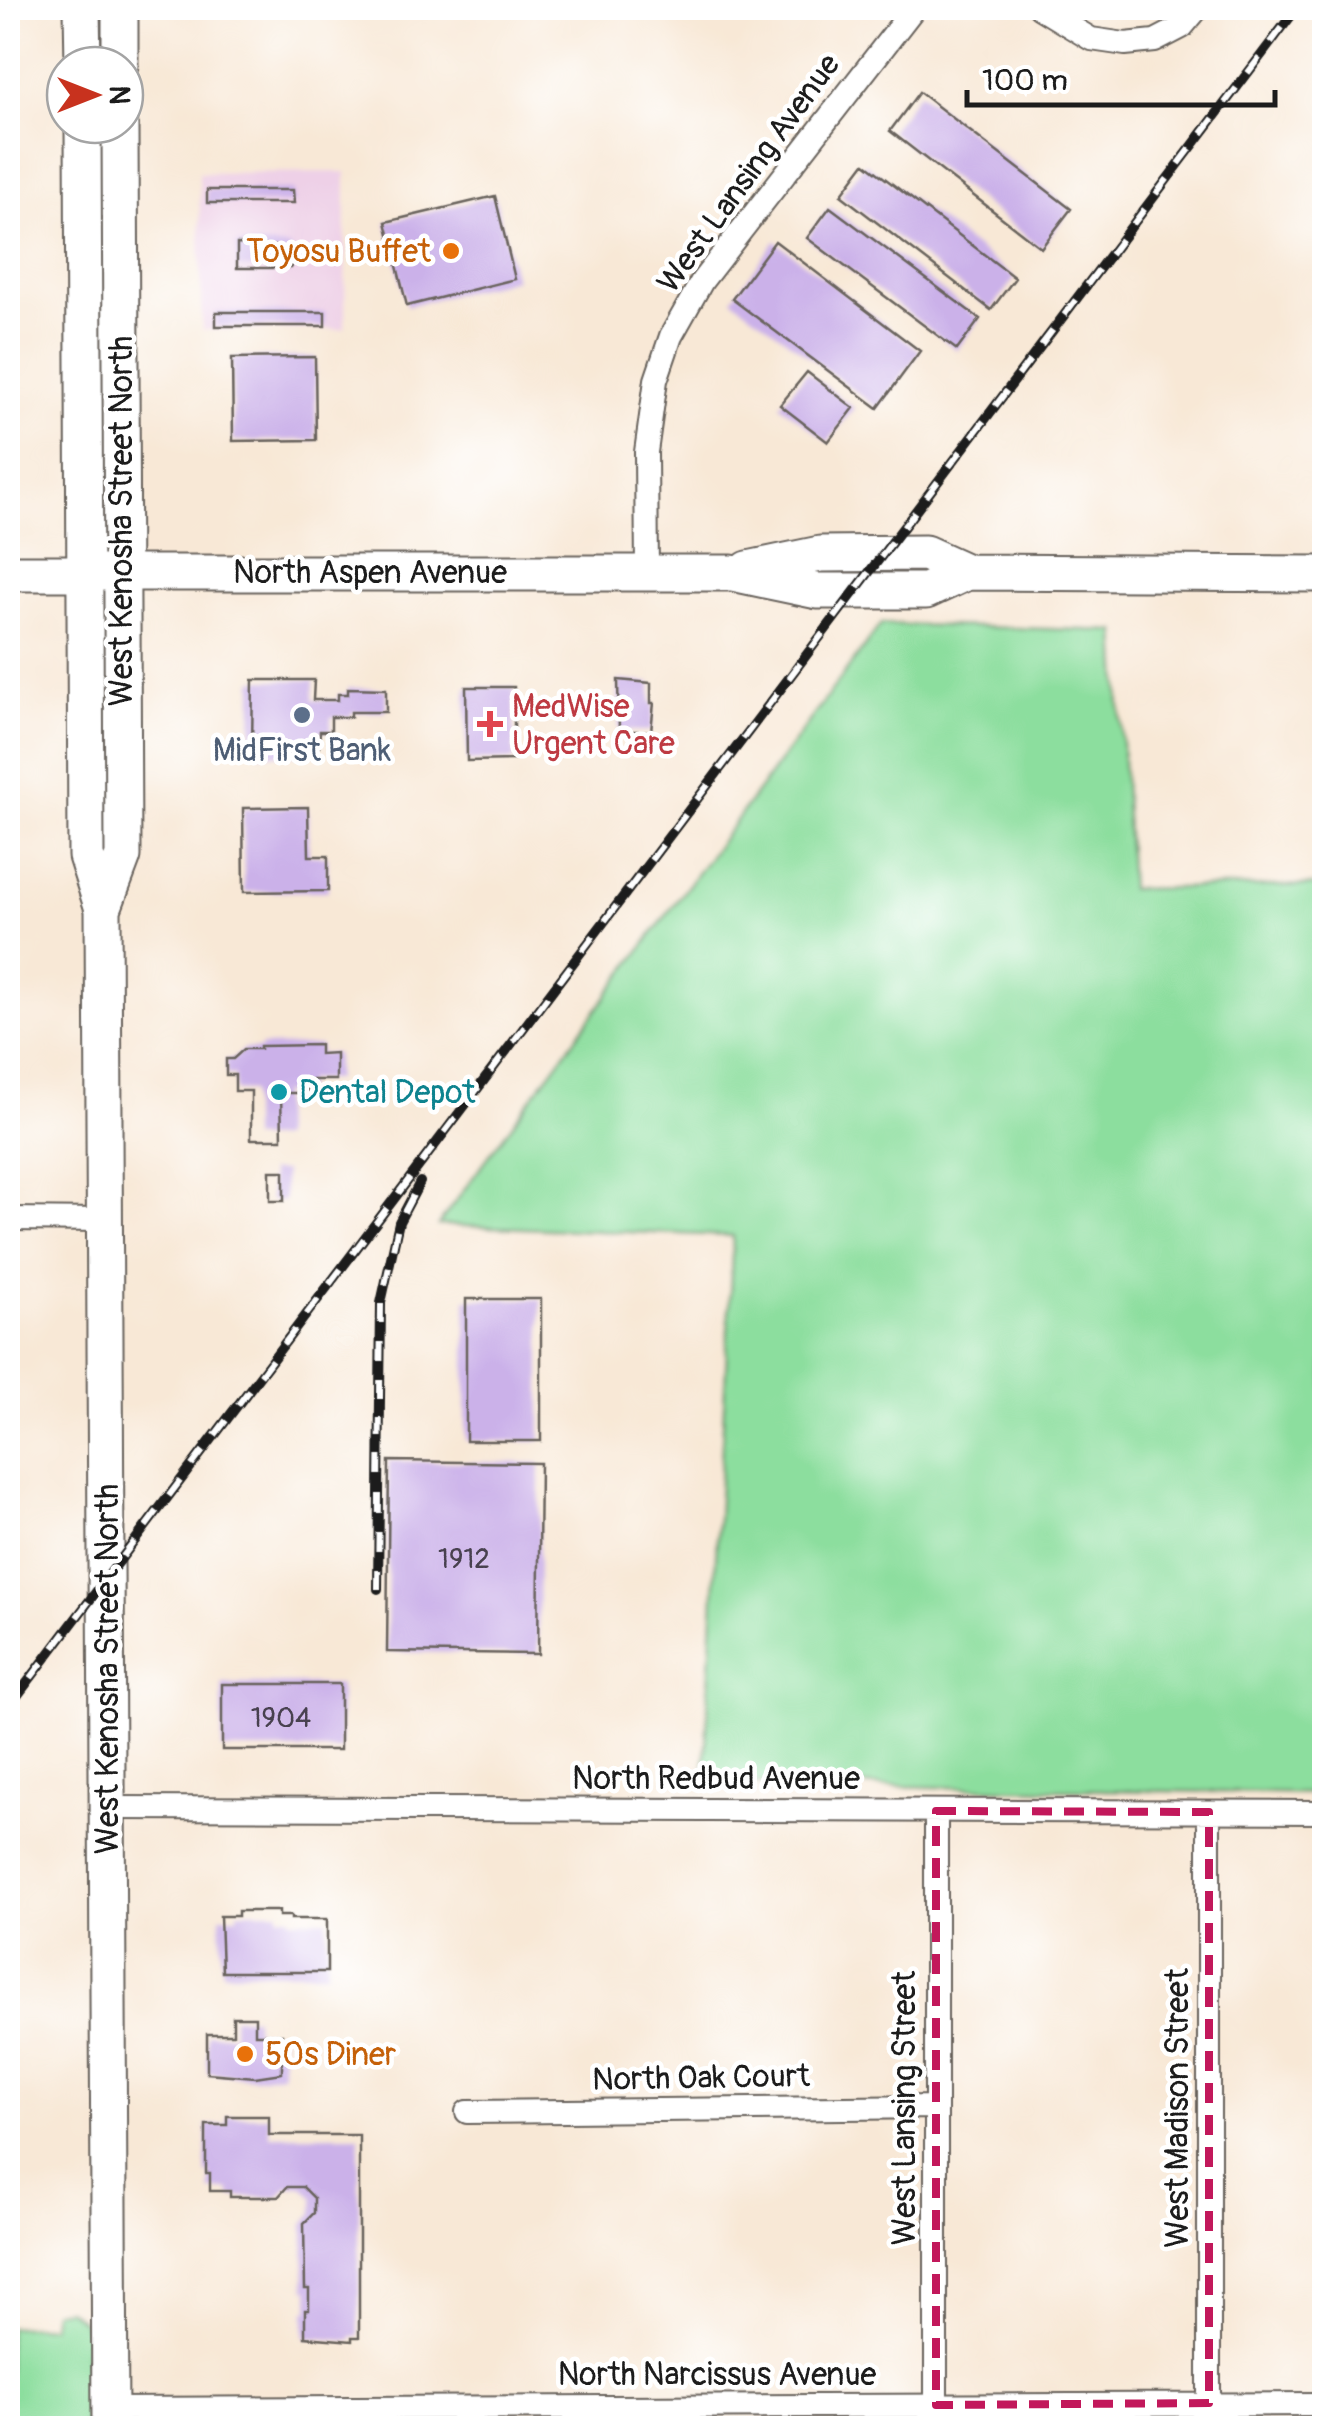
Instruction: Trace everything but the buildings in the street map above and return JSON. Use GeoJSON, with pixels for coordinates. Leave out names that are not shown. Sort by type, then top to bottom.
{"type":"FeatureCollection","features":[{"type":"Feature","properties":{"kind":"main road"},"geometry":{"type":"LineString","coordinates":[[82,8],[83,45]]}},
{"type":"Feature","properties":{"kind":"main road"},"geometry":{"type":"LineString","coordinates":[[120,8],[120,45]]}},
{"type":"Feature","properties":{"kind":"main road","name":"West Kenosha Street North"},"geometry":{"type":"LineString","coordinates":[[83,145],[86,856],[102,909],[110,2419]]}},
{"type":"Feature","properties":{"kind":"main road","name":"West Kenosha Street North"},"geometry":{"type":"LineString","coordinates":[[102,909],[123,856],[120,145]]}},
{"type":"Feature","properties":{"kind":"main road","name":"North Aspen Avenue"},"geometry":{"type":"LineString","coordinates":[[8,573],[732,573],[817,591],[926,591],[967,572],[1324,574]]}},
{"type":"Feature","properties":{"kind":"street","name":"West Lansing Avenue"},"geometry":{"type":"LineString","coordinates":[[647,572],[646,452],[656,380],[671,336],[702,282],[914,8]]}},
{"type":"Feature","properties":{"kind":"street"},"geometry":{"type":"LineString","coordinates":[[1040,8],[1091,39],[1125,44],[1154,41],[1182,26],[1198,8]]}},
{"type":"Feature","properties":{"kind":"street"},"geometry":{"type":"LineString","coordinates":[[8,1219],[104,1220]]}},
{"type":"Feature","properties":{"kind":"street","name":"North Redbud Avenue"},"geometry":{"type":"LineString","coordinates":[[108,1808],[1324,1812]]}},
{"type":"Feature","properties":{"kind":"street","name":"West Lansing Street"},"geometry":{"type":"LineString","coordinates":[[936,1811],[936,2405]]}},
{"type":"Feature","properties":{"kind":"street","name":"West Madison Street"},"geometry":{"type":"LineString","coordinates":[[1209,1812],[1210,2403]]}},
{"type":"Feature","properties":{"kind":"street","name":"North Oak Court"},"geometry":{"type":"LineString","coordinates":[[467,2112],[936,2107]]}},
{"type":"Feature","properties":{"kind":"street","name":"North Narcissus Avenue"},"geometry":{"type":"LineString","coordinates":[[110,2419],[936,2405],[1324,2404]]}},
{"type":"Feature","properties":{"kind":"highlighted area"},"geometry":{"type":"Polygon","coordinates":[[[936,1811],[1209,1812],[1209,2403],[936,2405],[936,1811]]]}},
{"type":"Feature","properties":{"kind":"shaded area"},"geometry":{"type":"Polygon","coordinates":[[[346,172],[345,329],[202,330],[199,173],[346,172]]]}},
{"type":"Feature","properties":{"kind":"green space"},"geometry":{"type":"Polygon","coordinates":[[[881,624],[1116,631],[1130,889],[1324,885],[1324,1794],[704,1783],[733,1236],[438,1225],[881,624]]]}},
{"type":"Feature","properties":{"kind":"green space"},"geometry":{"type":"Polygon","coordinates":[[[67,2309],[83,2321],[86,2330],[85,2428],[8,2428],[8,2327],[51,2326],[53,2311],[67,2309]]]}},
{"type":"Feature","properties":{"kind":"railway"},"geometry":{"type":"LineString","coordinates":[[8,1708],[1297,8]]}},
{"type":"Feature","properties":{"kind":"railway"},"geometry":{"type":"LineString","coordinates":[[378,1589],[381,1303],[399,1222],[420,1182]]}},
{"type":"Feature","properties":{"kind":"place","name":"Toyosu Buffet"},"geometry":{"type":"Point","coordinates":[451,251]}},
{"type":"Feature","properties":{"kind":"place","name":"MidFirst Bank"},"geometry":{"type":"Point","coordinates":[302,715]}},
{"type":"Feature","properties":{"kind":"place","name":"MedWise Urgent Care"},"geometry":{"type":"Point","coordinates":[490,724]}},
{"type":"Feature","properties":{"kind":"place","name":"Dental Depot"},"geometry":{"type":"Point","coordinates":[279,1092]}},
{"type":"Feature","properties":{"kind":"place","name":"50s Diner"},"geometry":{"type":"Point","coordinates":[245,2054]}}]}
